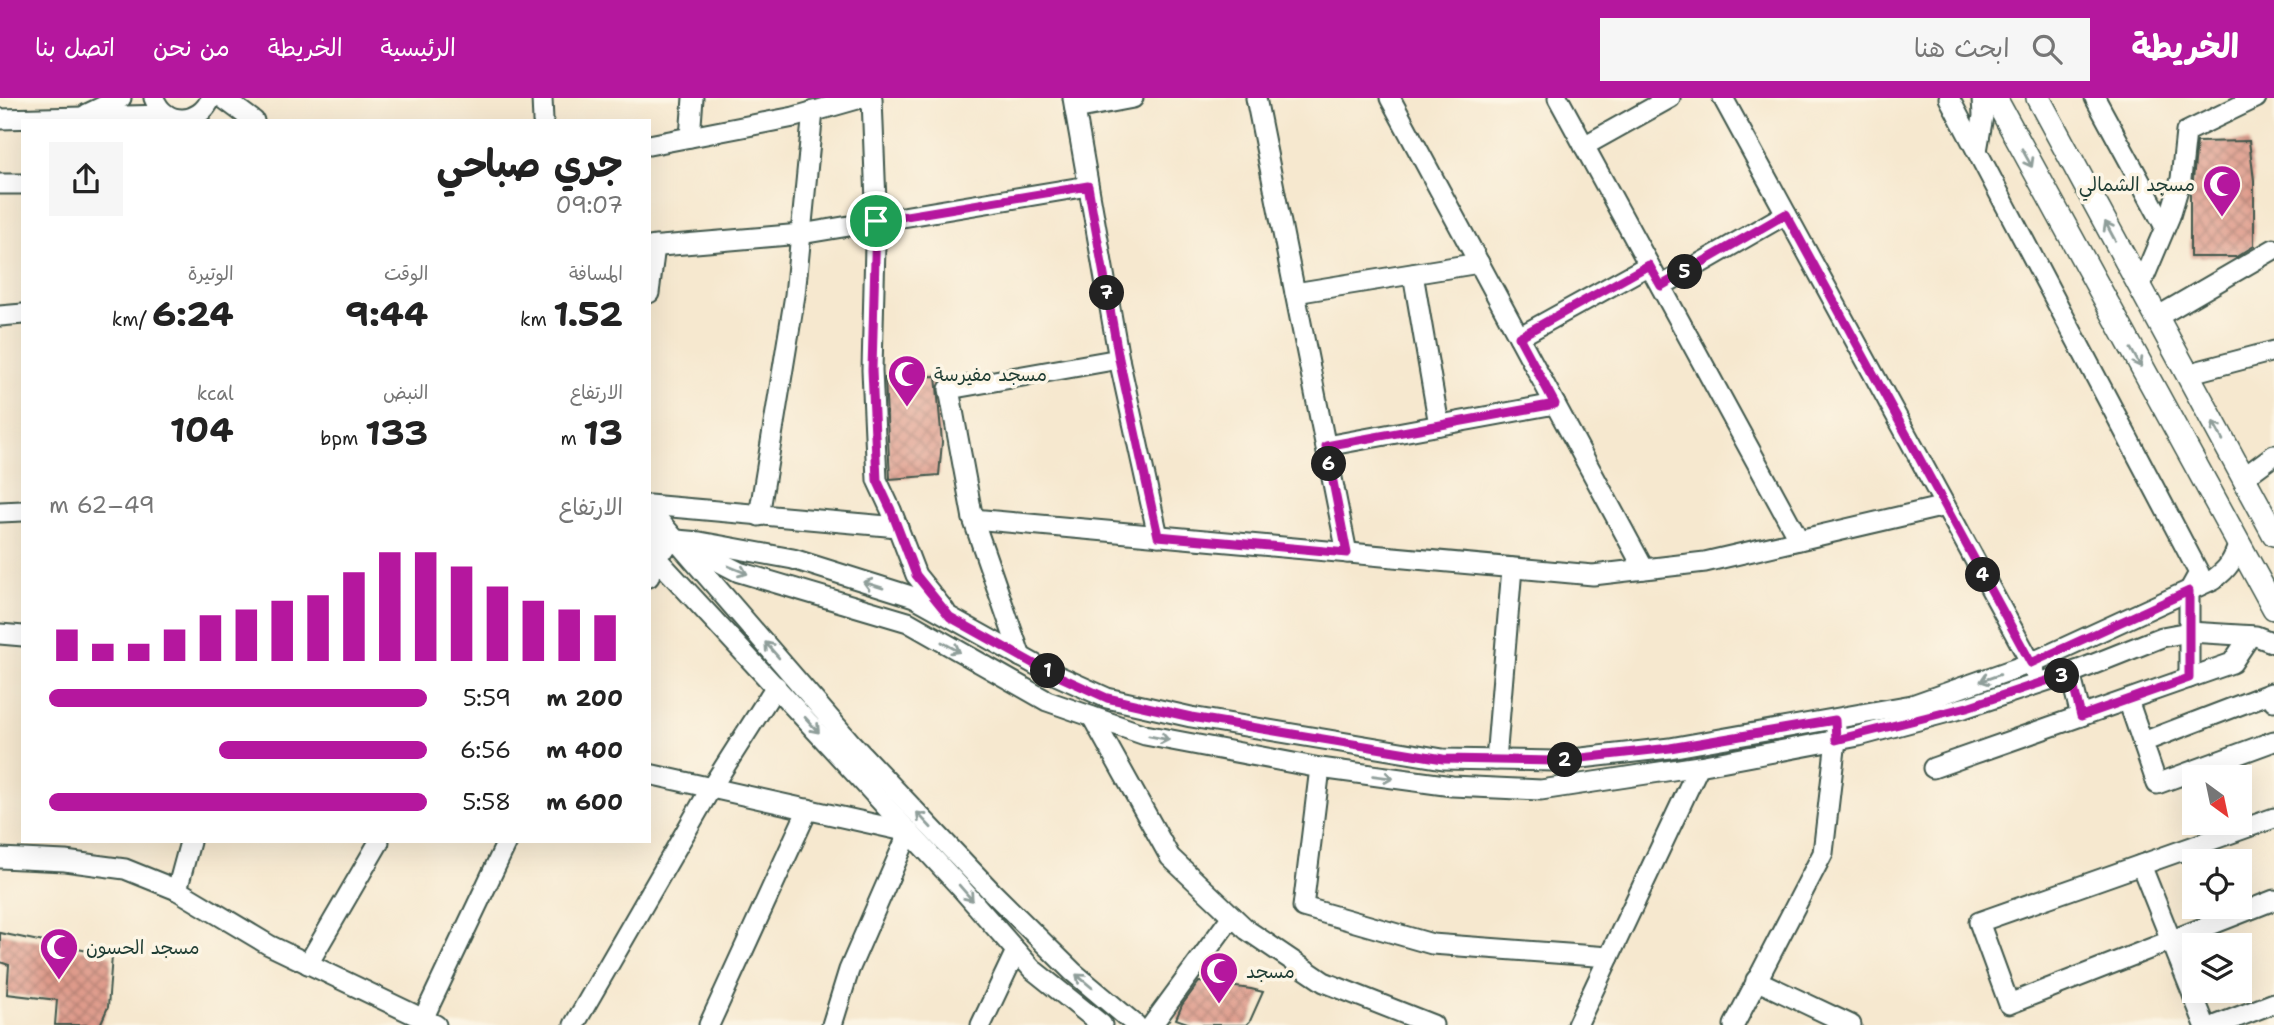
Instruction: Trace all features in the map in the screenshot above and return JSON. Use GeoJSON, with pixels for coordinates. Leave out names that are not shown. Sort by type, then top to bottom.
{"type":"FeatureCollection","features":[{"type":"Feature","properties":{"kind":"main road"},"geometry":{"type":"LineString","coordinates":[[1995,98],[2274,608]]}},
{"type":"Feature","properties":{"kind":"main road"},"geometry":{"type":"LineString","coordinates":[[2038,98],[2274,534]]}},
{"type":"Feature","properties":{"kind":"street"},"geometry":{"type":"LineString","coordinates":[[76,118],[121,98]]}},
{"type":"Feature","properties":{"kind":"street"},"geometry":{"type":"LineString","coordinates":[[154,98],[160,109],[175,119],[195,119],[207,107],[211,98]]}},
{"type":"Feature","properties":{"kind":"street"},"geometry":{"type":"LineString","coordinates":[[223,98],[251,119]]}},
{"type":"Feature","properties":{"kind":"street"},"geometry":{"type":"LineString","coordinates":[[542,98],[543,119]]}},
{"type":"Feature","properties":{"kind":"street"},"geometry":{"type":"LineString","coordinates":[[690,137],[693,98]]}},
{"type":"Feature","properties":{"kind":"street"},"geometry":{"type":"LineString","coordinates":[[651,145],[813,111],[861,98]]}},
{"type":"Feature","properties":{"kind":"street"},"geometry":{"type":"LineString","coordinates":[[872,98],[876,221],[872,370],[877,480],[916,575],[950,617]]}},
{"type":"Feature","properties":{"kind":"street"},"geometry":{"type":"LineString","coordinates":[[1133,98],[1074,104],[1119,359],[1158,536]]}},
{"type":"Feature","properties":{"kind":"street"},"geometry":{"type":"LineString","coordinates":[[1256,98],[1347,553]]}},
{"type":"Feature","properties":{"kind":"street"},"geometry":{"type":"LineString","coordinates":[[1390,98],[1644,569]]}},
{"type":"Feature","properties":{"kind":"street"},"geometry":{"type":"LineString","coordinates":[[1558,98],[1799,540]]}},
{"type":"Feature","properties":{"kind":"street"},"geometry":{"type":"LineString","coordinates":[[1584,146],[1670,98]]}},
{"type":"Feature","properties":{"kind":"street"},"geometry":{"type":"LineString","coordinates":[[1723,98],[2031,663],[2039,683]]}},
{"type":"Feature","properties":{"kind":"street"},"geometry":{"type":"LineString","coordinates":[[1949,98],[2199,573],[2189,591],[2189,678]]}},
{"type":"Feature","properties":{"kind":"street"},"geometry":{"type":"LineString","coordinates":[[1977,151],[1983,116],[1982,98]]}},
{"type":"Feature","properties":{"kind":"street"},"geometry":{"type":"LineString","coordinates":[[2082,98],[2099,106],[2165,227]]}},
{"type":"Feature","properties":{"kind":"street"},"geometry":{"type":"LineString","coordinates":[[2140,287],[2181,179],[2186,132],[2256,98]]}},
{"type":"Feature","properties":{"kind":"street"},"geometry":{"type":"LineString","coordinates":[[759,516],[795,295],[813,111]]}},
{"type":"Feature","properties":{"kind":"street"},"geometry":{"type":"LineString","coordinates":[[0,119],[167,115]]}},
{"type":"Feature","properties":{"kind":"street"},"geometry":{"type":"LineString","coordinates":[[0,184],[21,184]]}},
{"type":"Feature","properties":{"kind":"street"},"geometry":{"type":"LineString","coordinates":[[652,246],[801,234],[1088,186]]}},
{"type":"Feature","properties":{"kind":"street"},"geometry":{"type":"LineString","coordinates":[[1661,286],[1786,214]]}},
{"type":"Feature","properties":{"kind":"street"},"geometry":{"type":"LineString","coordinates":[[2157,317],[2274,249]]}},
{"type":"Feature","properties":{"kind":"street"},"geometry":{"type":"LineString","coordinates":[[1295,293],[1479,263]]}},
{"type":"Feature","properties":{"kind":"street"},"geometry":{"type":"LineString","coordinates":[[1519,337],[1649,265]]}},
{"type":"Feature","properties":{"kind":"street"},"geometry":{"type":"LineString","coordinates":[[1413,274],[1439,425]]}},
{"type":"Feature","properties":{"kind":"street"},"geometry":{"type":"LineString","coordinates":[[0,316],[21,314]]}},
{"type":"Feature","properties":{"kind":"street"},"geometry":{"type":"LineString","coordinates":[[2187,374],[2274,351]]}},
{"type":"Feature","properties":{"kind":"street"},"geometry":{"type":"LineString","coordinates":[[1021,657],[973,519],[949,389],[1119,359]]}},
{"type":"Feature","properties":{"kind":"street"},"geometry":{"type":"LineString","coordinates":[[1326,446],[1555,404]]}},
{"type":"Feature","properties":{"kind":"street"},"geometry":{"type":"LineString","coordinates":[[2244,478],[2274,455]]}},
{"type":"Feature","properties":{"kind":"street"},"geometry":{"type":"LineString","coordinates":[[973,519],[1593,575],[1705,562],[1945,506]]}},
{"type":"Feature","properties":{"kind":"street"},"geometry":{"type":"LineString","coordinates":[[651,507],[898,527]]}},
{"type":"Feature","properties":{"kind":"street"},"geometry":{"type":"LineString","coordinates":[[651,509],[851,743],[1073,972],[1136,1025]]}},
{"type":"Feature","properties":{"kind":"street"},"geometry":{"type":"LineString","coordinates":[[0,512],[21,511]]}},
{"type":"Feature","properties":{"kind":"street"},"geometry":{"type":"LineString","coordinates":[[651,532],[677,540],[739,572],[908,622],[1047,701],[1145,736],[1320,768],[1452,786],[1541,790],[1699,766],[1836,740],[1967,707],[2070,673],[2162,637],[2189,632],[2250,636],[2274,643]]}},
{"type":"Feature","properties":{"kind":"street"},"geometry":{"type":"LineString","coordinates":[[1102,1025],[1032,969],[652,552],[677,540],[700,542],[793,559],[914,597],[1021,657],[1107,698],[1191,717],[1443,759],[1555,761],[1670,748],[1912,705],[2031,663],[2214,579],[2227,570],[2234,560],[2238,545]]}},
{"type":"Feature","properties":{"kind":"street"},"geometry":{"type":"LineString","coordinates":[[1496,760],[1512,568]]}},
{"type":"Feature","properties":{"kind":"street"},"geometry":{"type":"LineString","coordinates":[[0,634],[21,636]]}},
{"type":"Feature","properties":{"kind":"street"},"geometry":{"type":"LineString","coordinates":[[1933,768],[2232,663],[2250,636]]}},
{"type":"Feature","properties":{"kind":"street"},"geometry":{"type":"LineString","coordinates":[[2070,673],[2081,716]]}},
{"type":"Feature","properties":{"kind":"street"},"geometry":{"type":"LineString","coordinates":[[574,1025],[711,788],[776,686]]}},
{"type":"Feature","properties":{"kind":"street"},"geometry":{"type":"LineString","coordinates":[[2143,742],[2273,695]]}},
{"type":"Feature","properties":{"kind":"street"},"geometry":{"type":"LineString","coordinates":[[2128,700],[2157,784],[2274,741]]}},
{"type":"Feature","properties":{"kind":"street"},"geometry":{"type":"LineString","coordinates":[[1092,717],[1170,857],[1247,930],[1324,982],[1433,1025]]}},
{"type":"Feature","properties":{"kind":"street"},"geometry":{"type":"LineString","coordinates":[[1741,1022],[1756,980],[1823,853],[1836,740],[1835,720]]}},
{"type":"Feature","properties":{"kind":"street"},"geometry":{"type":"LineString","coordinates":[[1577,1025],[1699,766]]}},
{"type":"Feature","properties":{"kind":"street"},"geometry":{"type":"LineString","coordinates":[[1320,768],[1303,907],[1432,944],[1609,957]]}},
{"type":"Feature","properties":{"kind":"street"},"geometry":{"type":"LineString","coordinates":[[651,774],[909,832]]}},
{"type":"Feature","properties":{"kind":"street"},"geometry":{"type":"LineString","coordinates":[[709,1025],[808,809]]}},
{"type":"Feature","properties":{"kind":"street"},"geometry":{"type":"LineString","coordinates":[[2274,818],[1979,922],[2009,1004],[2274,900]]}},
{"type":"Feature","properties":{"kind":"street"},"geometry":{"type":"LineString","coordinates":[[832,1025],[849,970],[909,832]]}},
{"type":"Feature","properties":{"kind":"street"},"geometry":{"type":"LineString","coordinates":[[177,890],[191,843]]}},
{"type":"Feature","properties":{"kind":"street"},"geometry":{"type":"LineString","coordinates":[[308,964],[378,843]]}},
{"type":"Feature","properties":{"kind":"street"},"geometry":{"type":"LineString","coordinates":[[0,858],[65,860],[125,869],[177,890],[269,945],[430,1022],[507,843]]}},
{"type":"Feature","properties":{"kind":"street"},"geometry":{"type":"LineString","coordinates":[[2141,865],[2205,1025]]}},
{"type":"Feature","properties":{"kind":"street"},"geometry":{"type":"LineString","coordinates":[[1152,1025],[1232,916]]}},
{"type":"Feature","properties":{"kind":"street"},"geometry":{"type":"LineString","coordinates":[[981,1025],[1016,951]]}},
{"type":"Feature","properties":{"kind":"street"},"geometry":{"type":"LineString","coordinates":[[1756,980],[1851,1025]]}},
{"type":"Feature","properties":{"kind":"street"},"geometry":{"type":"LineString","coordinates":[[2217,1025],[2274,1003]]}},
{"type":"Feature","properties":{"kind":"building","name":"مسجد الشمالي"},"geometry":{"type":"Polygon","coordinates":[[[2249,141],[2254,180],[2254,246],[2236,257],[2190,257],[2190,193],[2197,142],[2249,141]]]}},
{"type":"Feature","properties":{"kind":"building","name":"مسجد مفيرسة"},"geometry":{"type":"Polygon","coordinates":[[[936,376],[942,442],[939,475],[890,479],[885,378],[936,376]]]}},
{"type":"Feature","properties":{"kind":"building","name":"مسجد الحسون"},"geometry":{"type":"Polygon","coordinates":[[[0,933],[112,956],[108,1007],[100,1025],[55,1025],[57,1000],[7,994],[9,965],[0,962],[0,933]]]}},
{"type":"Feature","properties":{"kind":"building","name":"مسجد"},"geometry":{"type":"Polygon","coordinates":[[[1199,982],[1263,992],[1246,1025],[1193,1025],[1176,1019],[1182,1005],[1199,982]]]}},
{"type":"Feature","properties":{"kind":"place","name":"مسجد الشمالي"},"geometry":{"type":"Point","coordinates":[2222,218]}},
{"type":"Feature","properties":{"kind":"place","name":"مسجد مفيرسة"},"geometry":{"type":"Point","coordinates":[907,408]}},
{"type":"Feature","properties":{"kind":"place","name":"مسجد الحسون"},"geometry":{"type":"Point","coordinates":[59,981]}},
{"type":"Feature","properties":{"kind":"place","name":"مسجد"},"geometry":{"type":"Point","coordinates":[1219,1005]}},
{"type":"Feature","properties":{"kind":"route"},"geometry":{"type":"LineString","coordinates":[[1088,186],[1119,359],[1158,536],[1347,553],[1326,446],[1555,404],[1519,337],[1649,265],[1661,286],[1786,214],[2031,663],[2189,591],[2189,678],[2081,716],[2070,673],[1967,707],[1836,740],[1835,720],[1670,748],[1555,761],[1443,759],[1191,717],[1107,698],[1045,670],[950,617],[916,575],[877,480],[872,370],[876,221],[1088,186]]}}]}
